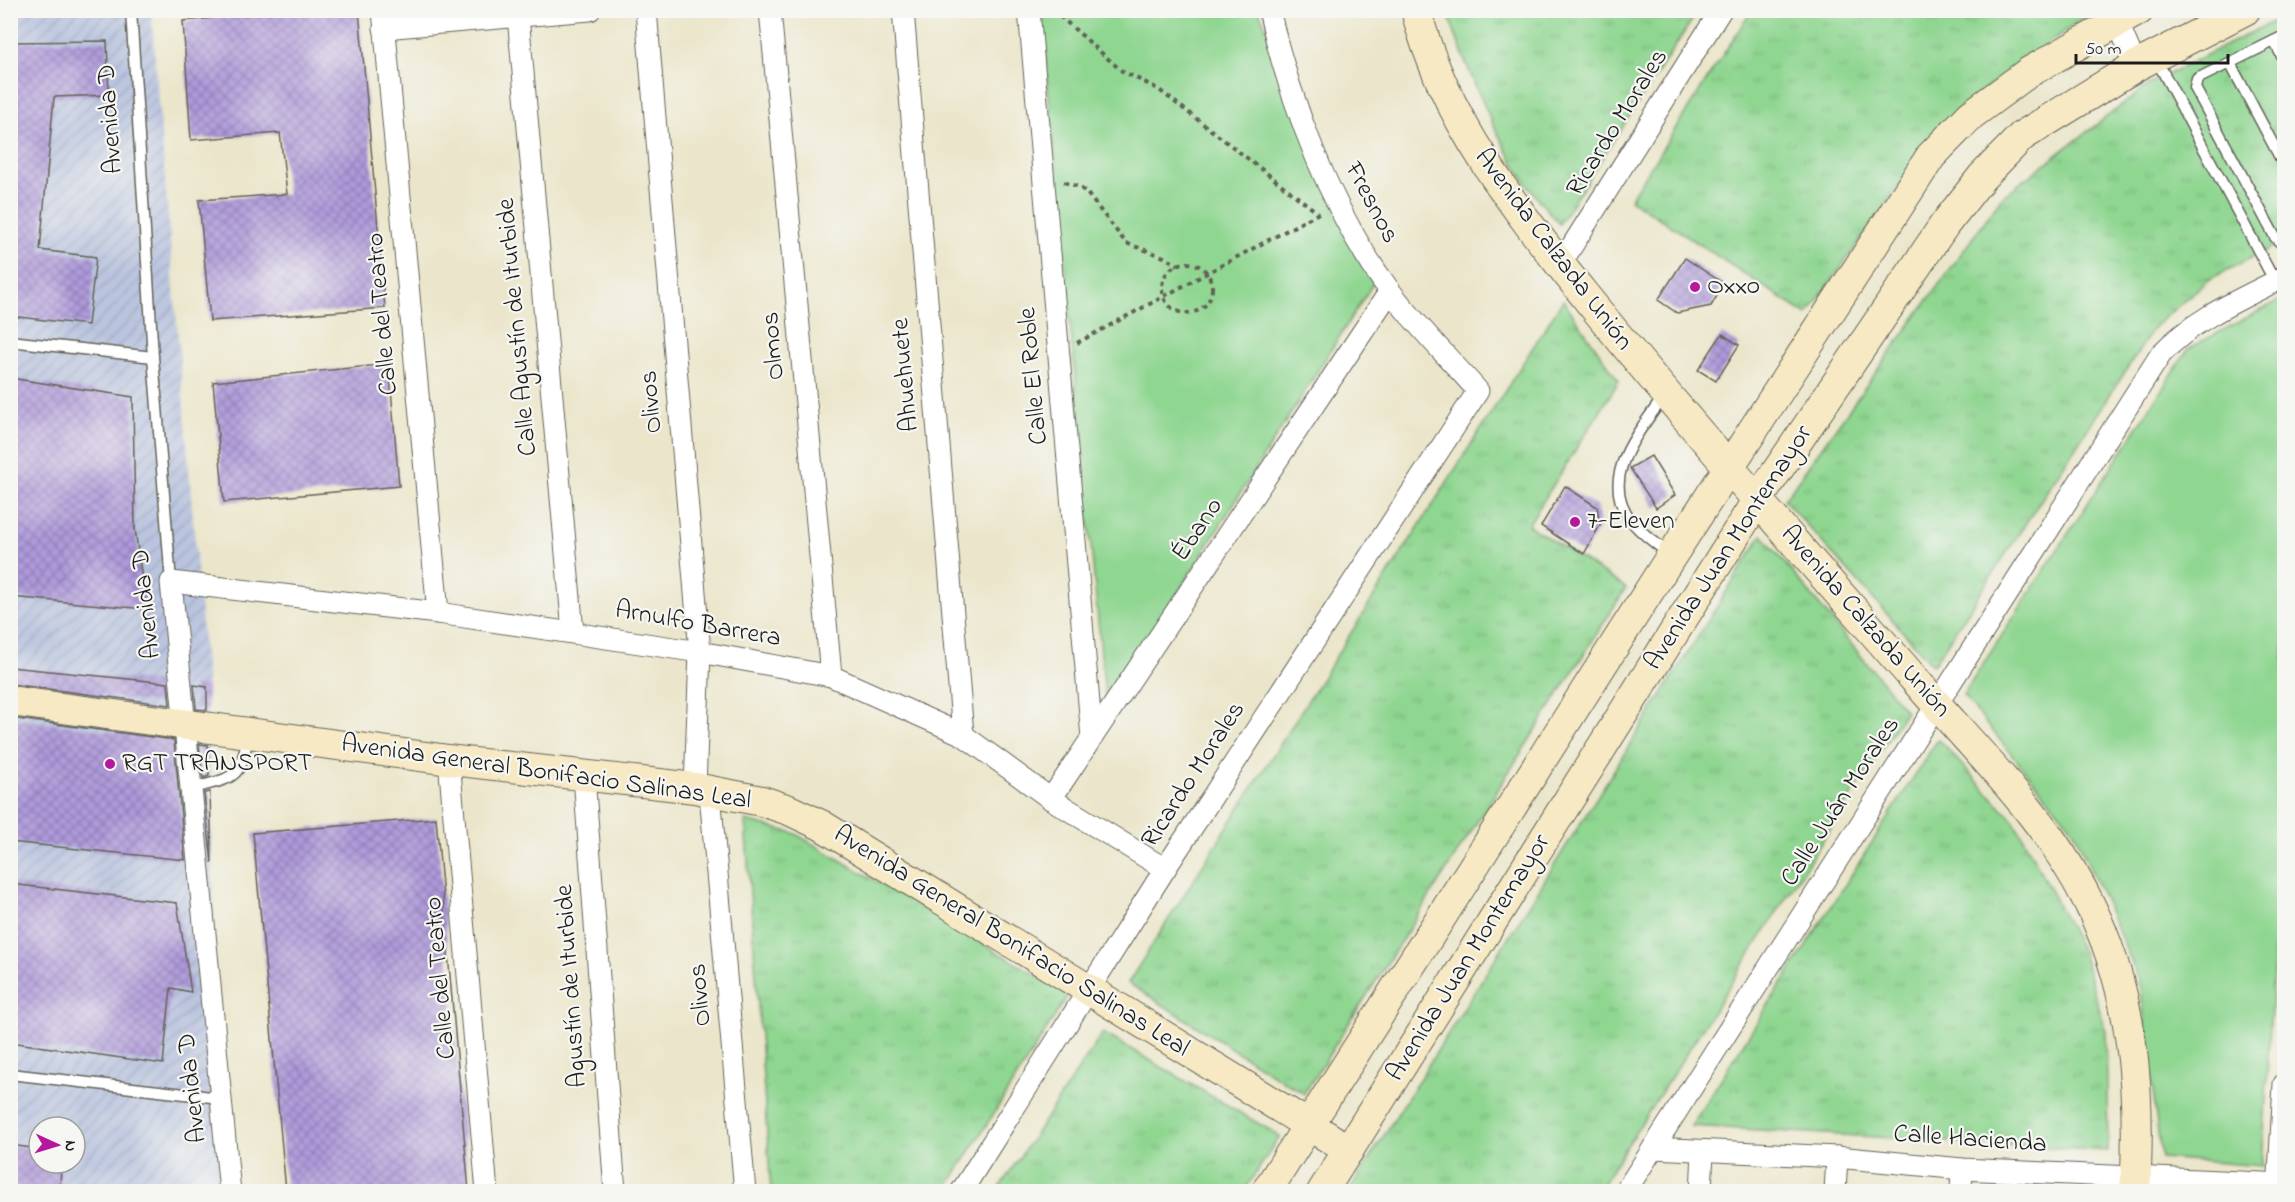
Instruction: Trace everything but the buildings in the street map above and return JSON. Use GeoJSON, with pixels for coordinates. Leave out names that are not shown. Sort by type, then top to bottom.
{"type":"FeatureCollection","features":[{"type":"Feature","properties":{"kind":"street"},"geometry":{"type":"LineString","coordinates":[[383,19],[518,16],[590,10]]}},
{"type":"Feature","properties":{"kind":"street","name":"Olivos"},"geometry":{"type":"LineString","coordinates":[[646,10],[700,652],[703,791],[745,1191]]}},
{"type":"Feature","properties":{"kind":"street","name":"Olmos"},"geometry":{"type":"LineString","coordinates":[[770,10],[831,676]]}},
{"type":"Feature","properties":{"kind":"street","name":"Ahuehuete"},"geometry":{"type":"LineString","coordinates":[[903,10],[963,735]]}},
{"type":"Feature","properties":{"kind":"street","name":"Calle El Roble"},"geometry":{"type":"LineString","coordinates":[[1029,10],[1092,738]]}},
{"type":"Feature","properties":{"kind":"street","name":"Fresnos"},"geometry":{"type":"LineString","coordinates":[[1269,10],[1286,77],[1307,135],[1338,203],[1357,238],[1390,291],[1478,391]]}},
{"type":"Feature","properties":{"kind":"street","name":"Avenida Calzada Unión"},"geometry":{"type":"LineString","coordinates":[[1416,10],[1435,66],[1452,105],[1479,153],[1560,265],[1665,394],[2028,807],[2074,876],[2088,900],[2125,997],[2139,1125],[2136,1184]]}},
{"type":"Feature","properties":{"kind":"street","name":"Ricardo Morales"},"geometry":{"type":"LineString","coordinates":[[1560,265],[1722,10]]}},
{"type":"Feature","properties":{"kind":"street","name":"Avenida Juan Montemayor"},"geometry":{"type":"LineString","coordinates":[[1322,1191],[1758,499],[1945,224],[1982,177],[2022,136],[2145,62],[2245,10]]}},
{"type":"Feature","properties":{"kind":"street"},"geometry":{"type":"LineString","coordinates":[[2124,14],[2145,62]]}},
{"type":"Feature","properties":{"kind":"street","name":"Avenida Juan Montemayor"},"geometry":{"type":"LineString","coordinates":[[1266,1191],[1672,555],[1931,156],[1971,115],[2029,72],[2124,14]]}},
{"type":"Feature","properties":{"kind":"street","name":"Calle Agustín de Iturbide"},"geometry":{"type":"LineString","coordinates":[[518,16],[573,632]]}},
{"type":"Feature","properties":{"kind":"street","name":"Calle del Teatro"},"geometry":{"type":"LineString","coordinates":[[383,19],[438,613]]}},
{"type":"Feature","properties":{"kind":"street","name":"Calle Juán Morales"},"geometry":{"type":"LineString","coordinates":[[1625,1191],[2161,354],[2178,336],[2195,324],[2280,279]]}},
{"type":"Feature","properties":{"kind":"street","name":"Ébano"},"geometry":{"type":"LineString","coordinates":[[1051,799],[1390,291]]}},
{"type":"Feature","properties":{"kind":"street","name":"Ricardo Morales"},"geometry":{"type":"LineString","coordinates":[[961,1191],[1165,869],[1478,391]]}},
{"type":"Feature","properties":{"kind":"street","name":"Arnulfo Barrera"},"geometry":{"type":"LineString","coordinates":[[171,582],[438,613],[573,632],[831,676],[963,735],[1051,799],[1165,869]]}},
{"type":"Feature","properties":{"kind":"street","name":"Avenida D"},"geometry":{"type":"LineString","coordinates":[[171,582],[230,1191]]}},
{"type":"Feature","properties":{"kind":"street","name":"Avenida General Bonifacio Salinas Leal"},"geometry":{"type":"LineString","coordinates":[[10,701],[186,726],[703,791],[762,801],[789,810],[821,825],[1349,1150]]}},
{"type":"Feature","properties":{"kind":"street","name":"Calle del Teatro"},"geometry":{"type":"LineString","coordinates":[[449,760],[487,1191]]}},
{"type":"Feature","properties":{"kind":"street","name":"Agustín de Iturbide"},"geometry":{"type":"LineString","coordinates":[[584,776],[615,1191]]}},
{"type":"Feature","properties":{"kind":"street"},"geometry":{"type":"LineString","coordinates":[[2281,1186],[2284,1084]]}},
{"type":"Feature","properties":{"kind":"street","name":"Calle Hacienda"},"geometry":{"type":"LineString","coordinates":[[1653,1148],[1837,1157],[2136,1184],[2281,1186]]}},
{"type":"Feature","properties":{"kind":"street"},"geometry":{"type":"LineString","coordinates":[[1701,1191],[1703,1152]]}},
{"type":"Feature","properties":{"kind":"street"},"geometry":{"type":"LineString","coordinates":[[1835,1191],[1837,1157]]}},
{"type":"Feature","properties":{"kind":"street"},"geometry":{"type":"LineString","coordinates":[[1961,1191],[1962,1169]]}},
{"type":"Feature","properties":{"kind":"lane","name":"Avenida D"},"geometry":{"type":"LineString","coordinates":[[131,10],[153,357],[171,582]]}},
{"type":"Feature","properties":{"kind":"lane"},"geometry":{"type":"LineString","coordinates":[[2284,36],[2197,79],[2195,88],[2275,237],[2284,246]]}},
{"type":"Feature","properties":{"kind":"lane"},"geometry":{"type":"LineString","coordinates":[[2274,41],[2284,60]]}},
{"type":"Feature","properties":{"kind":"lane"},"geometry":{"type":"LineString","coordinates":[[2145,62],[2280,279]]}},
{"type":"Feature","properties":{"kind":"lane"},"geometry":{"type":"LineString","coordinates":[[2229,63],[2284,165]]}},
{"type":"Feature","properties":{"kind":"lane"},"geometry":{"type":"LineString","coordinates":[[10,341],[153,357]]}},
{"type":"Feature","properties":{"kind":"lane"},"geometry":{"type":"LineString","coordinates":[[1665,394],[1628,448],[1617,483],[1622,504],[1633,523],[1672,555]]}},
{"type":"Feature","properties":{"kind":"lane"},"geometry":{"type":"LineString","coordinates":[[190,789],[227,778],[237,772],[243,764],[248,734]]}},
{"type":"Feature","properties":{"kind":"lane"},"geometry":{"type":"LineString","coordinates":[[10,1074],[220,1098]]}},
{"type":"Feature","properties":{"kind":"path"},"geometry":{"type":"LineString","coordinates":[[1053,10],[1122,71],[1158,90],[1319,213]]}},
{"type":"Feature","properties":{"kind":"path"},"geometry":{"type":"LineString","coordinates":[[1044,177],[1079,187],[1086,192],[1126,243],[1164,257],[1178,265],[1195,265],[1207,273],[1212,284],[1211,293],[1203,308],[1187,313],[1178,312],[1163,297],[1162,284],[1165,276],[1178,265]]}},
{"type":"Feature","properties":{"kind":"path"},"geometry":{"type":"LineString","coordinates":[[1059,353],[1338,203]]}},
{"type":"Feature","properties":{"kind":"shaded area"},"geometry":{"type":"Polygon","coordinates":[[[10,11],[151,11],[207,687],[219,1099],[225,1191],[11,1191],[10,11]]]}},
{"type":"Feature","properties":{"kind":"green space"},"geometry":{"type":"Polygon","coordinates":[[[1447,10],[1698,11],[1559,224],[1529,187],[1501,140],[1472,77],[1447,10]]]}},
{"type":"Feature","properties":{"kind":"green space"},"geometry":{"type":"Polygon","coordinates":[[[1041,11],[1259,11],[1374,282],[1106,706],[1041,11]]]}},
{"type":"Feature","properties":{"kind":"green space"},"geometry":{"type":"Polygon","coordinates":[[[1751,11],[2093,11],[1959,108],[1900,184],[1807,315],[1630,199],[1751,11]]]}},
{"type":"Feature","properties":{"kind":"green space"},"geometry":{"type":"Polygon","coordinates":[[[2284,16],[2284,241],[2208,280],[2155,326],[1933,665],[1784,500],[2002,197],[2151,83],[2284,16]]]}},
{"type":"Feature","properties":{"kind":"green space"},"geometry":{"type":"Polygon","coordinates":[[[2284,298],[2284,776],[2262,1166],[2161,1158],[2140,981],[2073,829],[1963,695],[2189,348],[2284,298]]]}},
{"type":"Feature","properties":{"kind":"green space"},"geometry":{"type":"Polygon","coordinates":[[[1563,300],[1619,381],[1528,525],[1626,588],[1304,1094],[1128,983],[1563,300]]]}},
{"type":"Feature","properties":{"kind":"green space"},"geometry":{"type":"Polygon","coordinates":[[[1762,535],[1906,711],[1598,1191],[1349,1191],[1762,535]]]}},
{"type":"Feature","properties":{"kind":"green space"},"geometry":{"type":"Polygon","coordinates":[[[1938,739],[2014,821],[2082,951],[2106,1032],[2108,1151],[1691,1126],[1938,739]]]}},
{"type":"Feature","properties":{"kind":"green space"},"geometry":{"type":"Polygon","coordinates":[[[745,821],[794,833],[1069,994],[945,1191],[771,1191],[745,821]]]}},
{"type":"Feature","properties":{"kind":"green space"},"geometry":{"type":"Polygon","coordinates":[[[1103,1033],[1280,1136],[1244,1191],[997,1191],[1103,1033]]]}},
{"type":"Feature","properties":{"kind":"place","name":"Oxxo"},"geometry":{"type":"Point","coordinates":[1695,287]}},
{"type":"Feature","properties":{"kind":"place","name":"7-Eleven"},"geometry":{"type":"Point","coordinates":[1575,522]}},
{"type":"Feature","properties":{"kind":"place","name":"RGT TRANSPORT"},"geometry":{"type":"Point","coordinates":[110,764]}}]}
